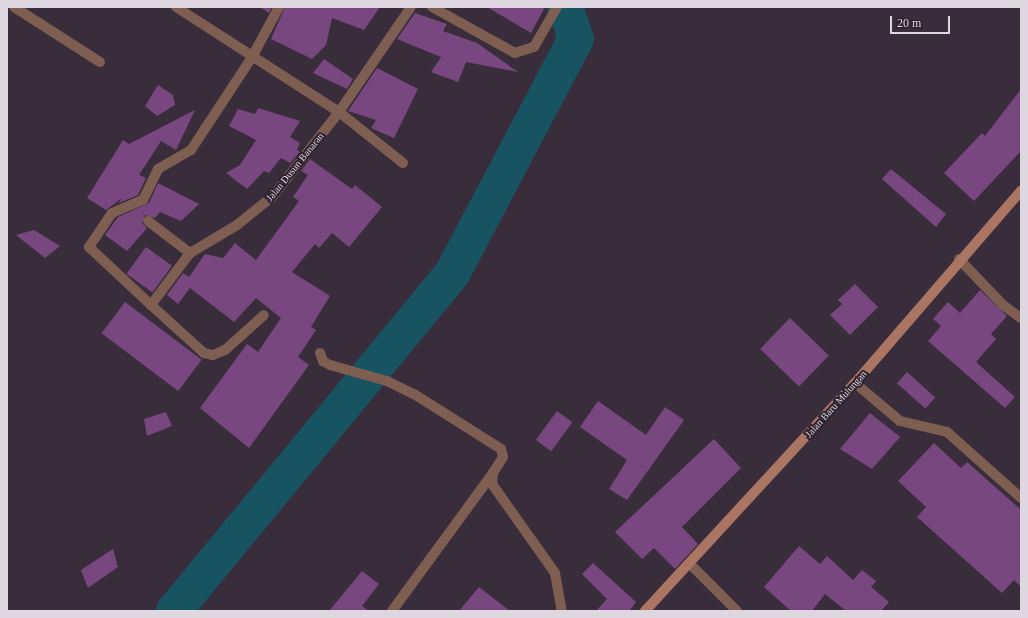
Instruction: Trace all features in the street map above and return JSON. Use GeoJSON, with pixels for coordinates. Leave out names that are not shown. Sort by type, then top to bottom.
{"type":"FeatureCollection","features":[{"type":"Feature","properties":{"kind":"main road","name":"Jalan Baru Mulungan"},"geometry":{"type":"LineString","coordinates":[[645,611],[691,566],[856,383],[959,259],[1021,191]]}},
{"type":"Feature","properties":{"kind":"street"},"geometry":{"type":"LineString","coordinates":[[14,7],[100,62]]}},
{"type":"Feature","properties":{"kind":"street"},"geometry":{"type":"LineString","coordinates":[[176,7],[339,112],[403,163]]}},
{"type":"Feature","properties":{"kind":"street"},"geometry":{"type":"LineString","coordinates":[[264,315],[225,350],[213,355],[204,353],[151,306],[89,247],[112,213],[142,200],[158,169],[191,150],[252,57],[279,7]]}},
{"type":"Feature","properties":{"kind":"street","name":"Jalan Dusun Banaran"},"geometry":{"type":"LineString","coordinates":[[151,306],[190,253],[263,206],[339,112],[411,7]]}},
{"type":"Feature","properties":{"kind":"street"},"geometry":{"type":"LineString","coordinates":[[432,7],[515,53],[534,47],[556,9]]}},
{"type":"Feature","properties":{"kind":"street"},"geometry":{"type":"LineString","coordinates":[[148,221],[190,253]]}},
{"type":"Feature","properties":{"kind":"street"},"geometry":{"type":"LineString","coordinates":[[959,259],[1003,305],[1021,318]]}},
{"type":"Feature","properties":{"kind":"street"},"geometry":{"type":"LineString","coordinates":[[320,353],[323,361],[330,365],[387,381],[414,394],[499,447],[503,457],[493,473],[392,611]]}},
{"type":"Feature","properties":{"kind":"street"},"geometry":{"type":"LineString","coordinates":[[856,383],[900,421],[947,432],[1021,498]]}},
{"type":"Feature","properties":{"kind":"street"},"geometry":{"type":"LineString","coordinates":[[493,473],[492,484],[498,494],[555,573],[562,611]]}},
{"type":"Feature","properties":{"kind":"street"},"geometry":{"type":"LineString","coordinates":[[691,566],[737,611]]}},
{"type":"Feature","properties":{"kind":"building"},"geometry":{"type":"Polygon","coordinates":[[[260,7],[272,7],[269,13],[260,7]]]}},
{"type":"Feature","properties":{"kind":"building"},"geometry":{"type":"Polygon","coordinates":[[[285,7],[380,7],[364,30],[332,18],[326,45],[312,59],[271,39],[285,7]]]}},
{"type":"Feature","properties":{"kind":"building"},"geometry":{"type":"Polygon","coordinates":[[[487,7],[545,7],[531,33],[487,7]]]}},
{"type":"Feature","properties":{"kind":"building"},"geometry":{"type":"Polygon","coordinates":[[[415,13],[447,24],[443,31],[477,43],[518,72],[466,62],[458,82],[431,72],[441,57],[397,39],[415,13]]]}},
{"type":"Feature","properties":{"kind":"building"},"geometry":{"type":"Polygon","coordinates":[[[324,59],[353,79],[347,89],[313,73],[324,59]]]}},
{"type":"Feature","properties":{"kind":"building"},"geometry":{"type":"Polygon","coordinates":[[[377,68],[418,89],[394,138],[371,128],[376,120],[348,111],[377,68]]]}},
{"type":"Feature","properties":{"kind":"building"},"geometry":{"type":"Polygon","coordinates":[[[158,85],[173,95],[175,105],[157,116],[145,106],[158,85]]]}},
{"type":"Feature","properties":{"kind":"building"},"geometry":{"type":"Polygon","coordinates":[[[1021,89],[1021,151],[974,201],[944,173],[982,133],[985,136],[1021,89]]]}},
{"type":"Feature","properties":{"kind":"building"},"geometry":{"type":"Polygon","coordinates":[[[258,108],[300,121],[290,137],[300,143],[297,150],[300,152],[290,163],[281,158],[269,173],[264,171],[247,189],[226,173],[240,165],[256,140],[229,126],[238,109],[255,114],[258,108]]]}},
{"type":"Feature","properties":{"kind":"building"},"geometry":{"type":"Polygon","coordinates":[[[195,110],[176,150],[161,141],[139,175],[146,178],[138,195],[119,203],[122,198],[106,210],[87,198],[123,140],[129,144],[195,110]]]}},
{"type":"Feature","properties":{"kind":"building"},"geometry":{"type":"Polygon","coordinates":[[[310,159],[352,189],[355,185],[382,207],[349,247],[332,233],[319,248],[315,244],[292,272],[330,296],[311,327],[316,330],[298,357],[309,365],[249,448],[200,408],[247,344],[258,352],[281,318],[256,298],[234,322],[190,288],[178,304],[167,295],[183,273],[189,277],[205,254],[223,258],[235,243],[256,260],[299,201],[293,197],[308,175],[301,171],[310,159]]]}},
{"type":"Feature","properties":{"kind":"building"},"geometry":{"type":"Polygon","coordinates":[[[891,169],[946,214],[936,227],[882,179],[891,169]]]}},
{"type":"Feature","properties":{"kind":"building"},"geometry":{"type":"Polygon","coordinates":[[[158,183],[199,204],[181,221],[160,212],[155,218],[145,215],[142,223],[147,228],[127,251],[105,235],[118,217],[149,203],[158,183]]]}},
{"type":"Feature","properties":{"kind":"building"},"geometry":{"type":"Polygon","coordinates":[[[34,230],[60,246],[45,258],[16,235],[34,230]]]}},
{"type":"Feature","properties":{"kind":"building"},"geometry":{"type":"Polygon","coordinates":[[[146,247],[172,266],[152,293],[127,274],[146,247]]]}},
{"type":"Feature","properties":{"kind":"building"},"geometry":{"type":"Polygon","coordinates":[[[855,284],[878,307],[850,335],[830,315],[842,304],[838,300],[855,284]]]}},
{"type":"Feature","properties":{"kind":"building"},"geometry":{"type":"Polygon","coordinates":[[[980,290],[1007,316],[991,334],[996,339],[976,362],[1015,397],[1005,408],[928,341],[941,326],[933,319],[948,302],[960,313],[980,290]]]}},
{"type":"Feature","properties":{"kind":"building"},"geometry":{"type":"Polygon","coordinates":[[[125,302],[202,360],[178,391],[102,333],[125,302]]]}},
{"type":"Feature","properties":{"kind":"building"},"geometry":{"type":"Polygon","coordinates":[[[790,318],[829,356],[799,386],[760,349],[790,318]]]}},
{"type":"Feature","properties":{"kind":"building"},"geometry":{"type":"Polygon","coordinates":[[[907,372],[935,397],[925,409],[897,383],[907,372]]]}},
{"type":"Feature","properties":{"kind":"building"},"geometry":{"type":"Polygon","coordinates":[[[598,401],[646,435],[665,407],[684,420],[627,500],[609,489],[627,460],[580,427],[598,401]]]}},
{"type":"Feature","properties":{"kind":"building"},"geometry":{"type":"Polygon","coordinates":[[[557,411],[572,422],[551,451],[536,440],[557,411]]]}},
{"type":"Feature","properties":{"kind":"building"},"geometry":{"type":"Polygon","coordinates":[[[166,412],[172,426],[147,436],[144,419],[166,412]]]}},
{"type":"Feature","properties":{"kind":"building"},"geometry":{"type":"Polygon","coordinates":[[[870,413],[900,437],[872,469],[840,449],[870,413]]]}},
{"type":"Feature","properties":{"kind":"building"},"geometry":{"type":"Polygon","coordinates":[[[714,439],[741,468],[682,527],[698,544],[675,569],[654,548],[642,559],[615,532],[714,439]]]}},
{"type":"Feature","properties":{"kind":"building"},"geometry":{"type":"Polygon","coordinates":[[[934,443],[961,468],[967,462],[1021,510],[1021,587],[1014,580],[1002,593],[917,517],[926,507],[898,481],[934,443]]]}},
{"type":"Feature","properties":{"kind":"building"},"geometry":{"type":"Polygon","coordinates":[[[799,546],[820,564],[827,556],[853,580],[862,570],[876,581],[871,587],[889,602],[881,611],[846,611],[825,594],[812,611],[791,611],[764,587],[799,546]]]}},
{"type":"Feature","properties":{"kind":"building"},"geometry":{"type":"Polygon","coordinates":[[[113,549],[118,567],[88,588],[81,570],[113,549]]]}},
{"type":"Feature","properties":{"kind":"building"},"geometry":{"type":"Polygon","coordinates":[[[593,563],[636,602],[629,611],[596,611],[607,599],[582,574],[593,563]]]}},
{"type":"Feature","properties":{"kind":"building"},"geometry":{"type":"Polygon","coordinates":[[[362,571],[379,584],[362,606],[369,611],[329,611],[362,571]]]}},
{"type":"Feature","properties":{"kind":"building"},"geometry":{"type":"Polygon","coordinates":[[[479,587],[510,611],[459,611],[479,587]]]}},
{"type":"Feature","properties":{"kind":"waterway"},"geometry":{"type":"LineString","coordinates":[[174,611],[453,272],[576,39],[565,7]]}}]}
